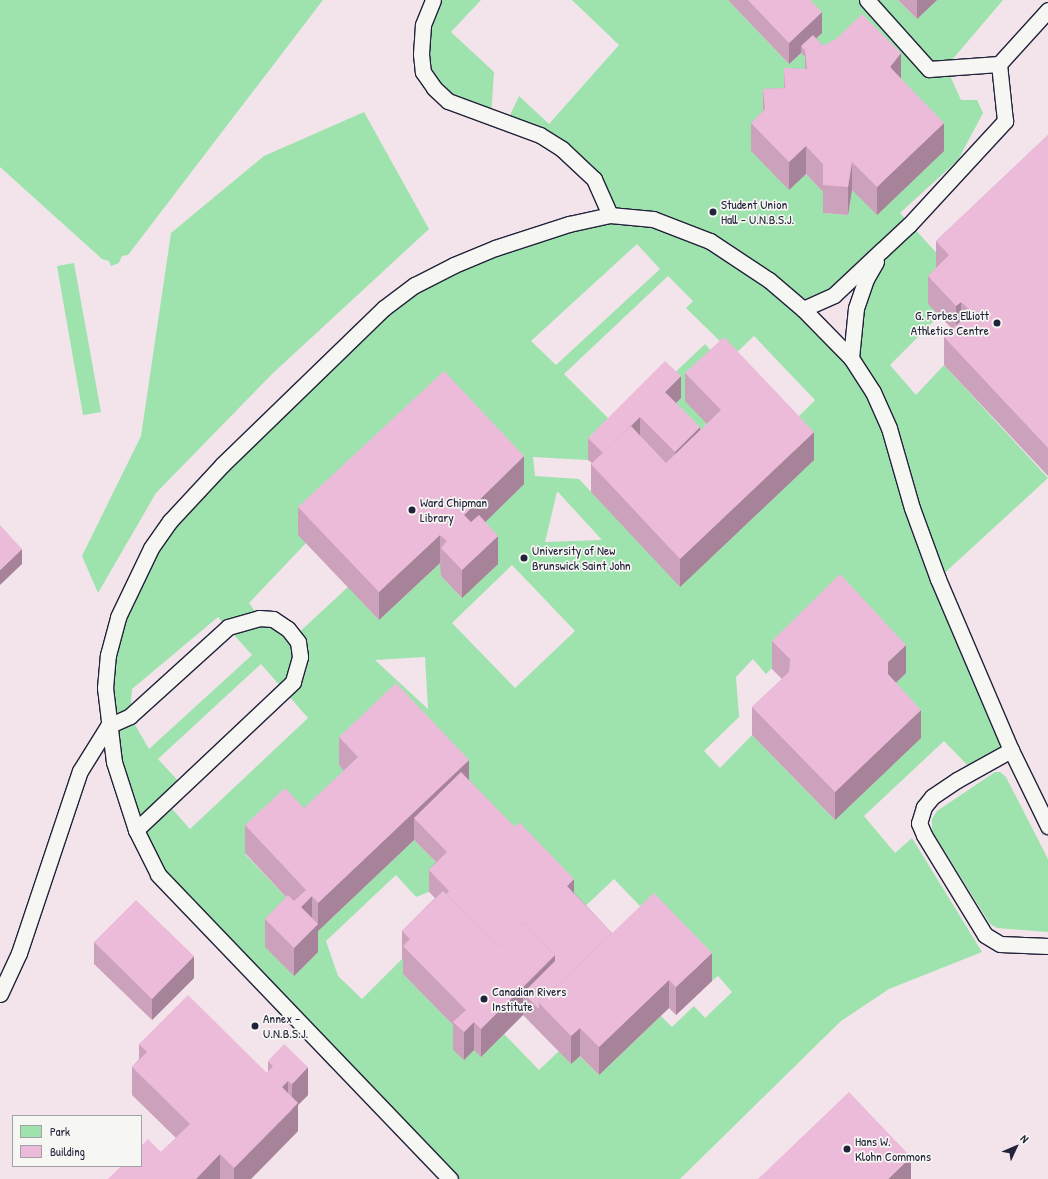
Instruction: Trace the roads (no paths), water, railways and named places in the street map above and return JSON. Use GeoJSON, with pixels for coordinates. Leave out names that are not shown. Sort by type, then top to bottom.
{"type":"FeatureCollection","features":[{"type":"Feature","properties":{"kind":"lane"},"geometry":{"type":"LineString","coordinates":[[433,0],[424,25],[421,54],[423,72],[434,88],[448,101],[540,135],[562,150],[594,179],[610,215]]}},
{"type":"Feature","properties":{"kind":"lane"},"geometry":{"type":"LineString","coordinates":[[868,0],[929,69],[1000,64],[1048,10]]}},
{"type":"Feature","properties":{"kind":"lane"},"geometry":{"type":"LineString","coordinates":[[803,309],[834,295],[909,225],[1004,121],[1000,64]]}},
{"type":"Feature","properties":{"kind":"lane"},"geometry":{"type":"LineString","coordinates":[[450,1179],[176,896],[158,874],[136,830],[114,762],[108,726],[105,688],[108,655],[118,617],[134,580],[151,548],[170,521],[222,465],[384,308],[414,285],[454,265],[495,248],[569,224],[610,215],[653,219],[710,241],[769,280],[803,309],[851,358],[873,392],[889,428],[926,549],[1011,750],[1048,826]]}},
{"type":"Feature","properties":{"kind":"lane"},"geometry":{"type":"LineString","coordinates":[[851,358],[856,308],[866,279],[882,250]]}},
{"type":"Feature","properties":{"kind":"lane"},"geometry":{"type":"LineString","coordinates":[[0,994],[18,953],[80,771],[108,726],[130,716],[228,627],[259,618],[273,619],[288,629],[298,642],[300,657],[293,682],[136,830]]}},
{"type":"Feature","properties":{"kind":"lane"},"geometry":{"type":"LineString","coordinates":[[1011,750],[973,771],[932,797],[924,807],[920,823],[924,835],[985,935],[1000,944],[1048,946]]}},
{"type":"Feature","properties":{"kind":"place","name":"Student Union Hall - U.N.B.S.J."},"geometry":{"type":"Point","coordinates":[713,212]}},
{"type":"Feature","properties":{"kind":"place","name":"G. Forbes Elliott Athletics Centre"},"geometry":{"type":"Point","coordinates":[997,323]}},
{"type":"Feature","properties":{"kind":"place","name":"Ward Chipman Library"},"geometry":{"type":"Point","coordinates":[412,510]}},
{"type":"Feature","properties":{"kind":"place","name":"University of New Brunswick Saint John"},"geometry":{"type":"Point","coordinates":[524,558]}},
{"type":"Feature","properties":{"kind":"place","name":"Canadian Rivers Institute"},"geometry":{"type":"Point","coordinates":[484,999]}},
{"type":"Feature","properties":{"kind":"place","name":"Annex - U.N.B.S.J."},"geometry":{"type":"Point","coordinates":[255,1026]}},
{"type":"Feature","properties":{"kind":"place","name":"Hans W. Klohn Commons"},"geometry":{"type":"Point","coordinates":[847,1149]}}]}
